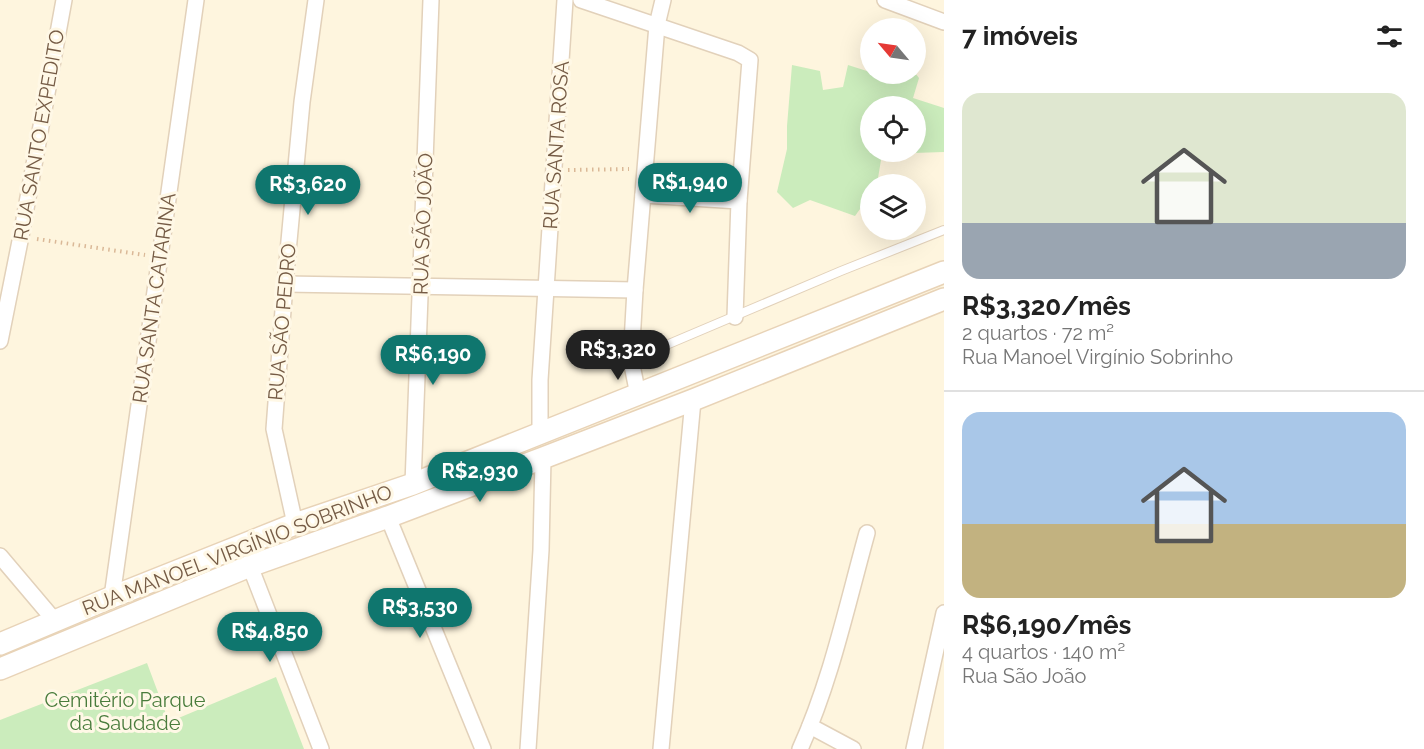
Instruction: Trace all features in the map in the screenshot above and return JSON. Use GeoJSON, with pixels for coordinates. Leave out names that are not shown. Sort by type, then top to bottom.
{"type":"FeatureCollection","features":[{"type":"Feature","properties":{"kind":"main road","name":"RUA MANOEL VIRGÍNIO SOBRINHO"},"geometry":{"type":"LineString","coordinates":[[0,644],[295,524],[413,484],[944,272]]}},
{"type":"Feature","properties":{"kind":"main road","name":"RUA MANOEL VIRGÍNIO SOBRINHO"},"geometry":{"type":"LineString","coordinates":[[0,669],[250,566],[543,458],[944,299]]}},
{"type":"Feature","properties":{"kind":"street","name":"RUA SANTO EXPEDITO"},"geometry":{"type":"LineString","coordinates":[[0,341],[64,0]]}},
{"type":"Feature","properties":{"kind":"street","name":"RUA SANTA CATARINA"},"geometry":{"type":"LineString","coordinates":[[112,597],[196,0]]}},
{"type":"Feature","properties":{"kind":"street","name":"RUA SÃO PEDRO"},"geometry":{"type":"LineString","coordinates":[[295,524],[274,429],[302,102],[316,0]]}},
{"type":"Feature","properties":{"kind":"street","name":"RUA SÃO JOÃO"},"geometry":{"type":"LineString","coordinates":[[413,484],[431,0]]}},
{"type":"Feature","properties":{"kind":"street","name":"RUA SANTA ROSA"},"geometry":{"type":"LineString","coordinates":[[540,433],[540,380],[565,0]]}},
{"type":"Feature","properties":{"kind":"street"},"geometry":{"type":"LineString","coordinates":[[581,0],[738,53],[750,60],[739,201],[735,317]]}},
{"type":"Feature","properties":{"kind":"street"},"geometry":{"type":"LineString","coordinates":[[638,395],[631,360],[635,290],[657,25],[663,0]]}},
{"type":"Feature","properties":{"kind":"street"},"geometry":{"type":"LineString","coordinates":[[885,0],[944,22]]}},
{"type":"Feature","properties":{"kind":"street"},"geometry":{"type":"LineString","coordinates":[[643,195],[739,201]]}},
{"type":"Feature","properties":{"kind":"street"},"geometry":{"type":"LineString","coordinates":[[285,284],[635,290]]}},
{"type":"Feature","properties":{"kind":"street"},"geometry":{"type":"LineString","coordinates":[[661,749],[693,400]]}},
{"type":"Feature","properties":{"kind":"street"},"geometry":{"type":"LineString","coordinates":[[528,749],[540,561],[543,458]]}},
{"type":"Feature","properties":{"kind":"street"},"geometry":{"type":"LineString","coordinates":[[388,517],[483,749]]}},
{"type":"Feature","properties":{"kind":"street"},"geometry":{"type":"LineString","coordinates":[[800,749],[810,726],[867,532]]}},
{"type":"Feature","properties":{"kind":"street"},"geometry":{"type":"LineString","coordinates":[[0,556],[55,621]]}},
{"type":"Feature","properties":{"kind":"street"},"geometry":{"type":"LineString","coordinates":[[250,566],[321,749]]}},
{"type":"Feature","properties":{"kind":"street"},"geometry":{"type":"LineString","coordinates":[[914,749],[944,613]]}},
{"type":"Feature","properties":{"kind":"street"},"geometry":{"type":"LineString","coordinates":[[810,726],[853,749]]}},
{"type":"Feature","properties":{"kind":"lane"},"geometry":{"type":"LineString","coordinates":[[631,360],[944,230]]}},
{"type":"Feature","properties":{"kind":"path"},"geometry":{"type":"LineString","coordinates":[[555,170],[645,168]]}},
{"type":"Feature","properties":{"kind":"path"},"geometry":{"type":"LineString","coordinates":[[21,236],[160,258]]}},
{"type":"Feature","properties":{"kind":"green space"},"geometry":{"type":"Polygon","coordinates":[[[792,65],[820,71],[823,90],[843,87],[848,65],[860,69],[860,84],[917,84],[914,96],[860,96],[860,162],[881,162],[879,174],[860,174],[860,209],[855,216],[810,200],[793,208],[777,192],[787,149],[792,65]]]}},
{"type":"Feature","properties":{"kind":"green space"},"geometry":{"type":"Polygon","coordinates":[[[926,102],[944,108],[944,152],[926,153],[926,102]]]}},
{"type":"Feature","properties":{"kind":"green space","name":"Cemitério Parque da Saudade"},"geometry":{"type":"Polygon","coordinates":[[[147,663],[169,722],[276,677],[304,749],[0,749],[0,720],[147,663]]]}}]}
